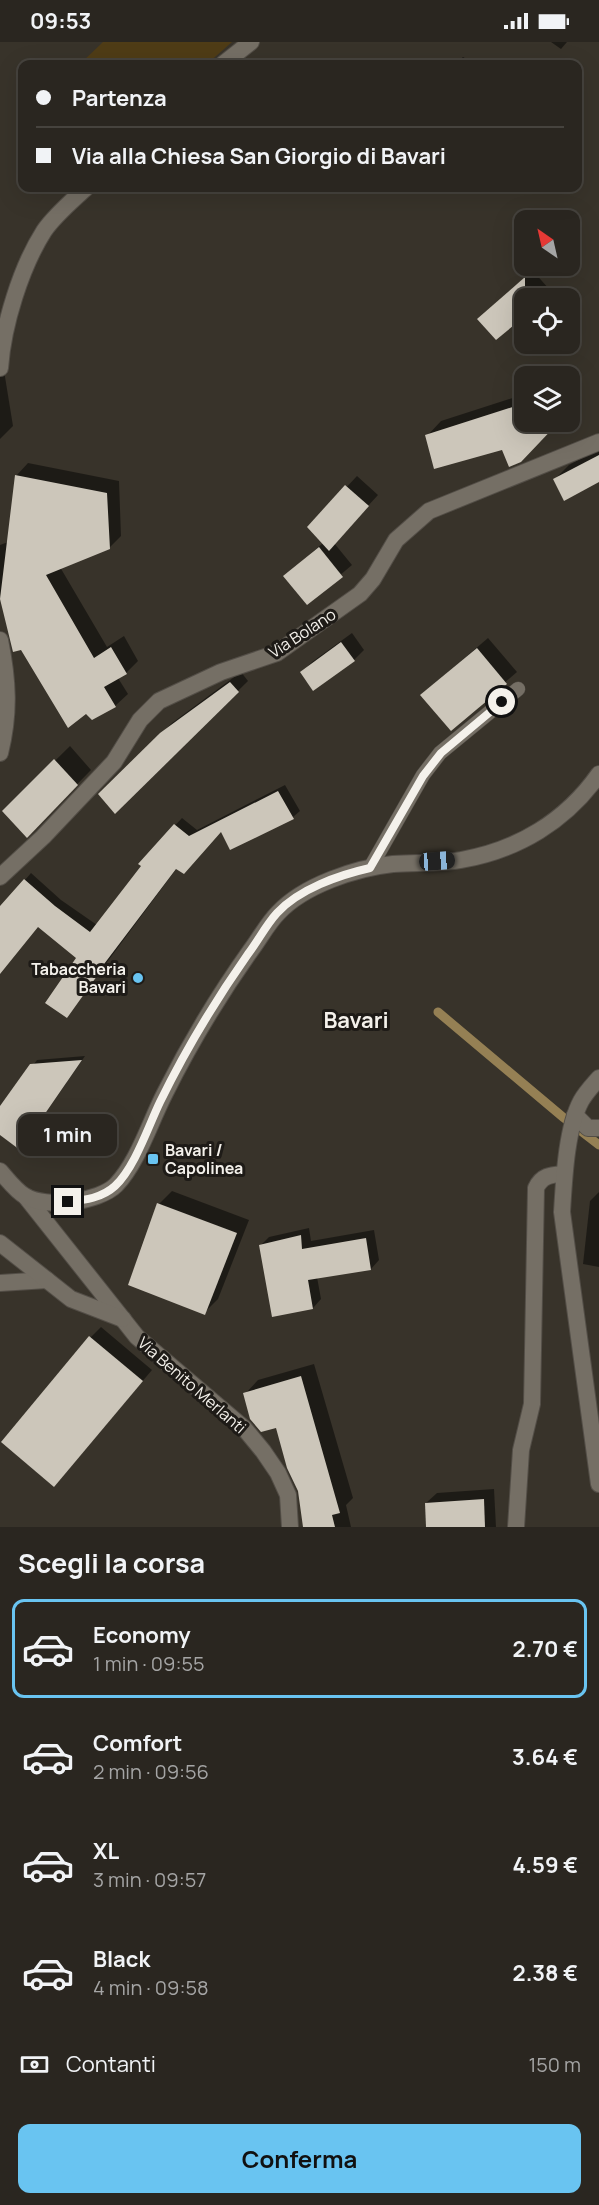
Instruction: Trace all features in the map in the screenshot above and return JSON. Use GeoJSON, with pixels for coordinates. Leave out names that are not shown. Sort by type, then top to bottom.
{"type":"FeatureCollection","features":[{"type":"Feature","properties":{"kind":"street"},"geometry":{"type":"LineString","coordinates":[[227,60],[250,42]]}},
{"type":"Feature","properties":{"kind":"street"},"geometry":{"type":"LineString","coordinates":[[0,368],[1,352],[21,275],[45,230],[82,192]]}},
{"type":"Feature","properties":{"kind":"street","name":"Via Bolano"},"geometry":{"type":"LineString","coordinates":[[0,878],[43,837],[114,762],[140,720],[159,701],[220,672],[277,653],[296,640],[360,594],[373,579],[396,540],[429,511],[599,442]]}},
{"type":"Feature","properties":{"kind":"street"},"geometry":{"type":"LineString","coordinates":[[0,640],[7,674],[8,708],[0,753]]}},
{"type":"Feature","properties":{"kind":"street"},"geometry":{"type":"LineString","coordinates":[[26,1197],[47,1202],[77,1201],[101,1195],[115,1186],[128,1170],[165,1092],[221,992],[278,913],[299,896],[350,872],[392,864],[459,860],[513,845],[540,831],[567,811],[587,791],[599,774]]}},
{"type":"Feature","properties":{"kind":"street"},"geometry":{"type":"LineString","coordinates":[[599,1078],[582,1100],[575,1115],[564,1174],[562,1212],[599,1484]]}},
{"type":"Feature","properties":{"kind":"street"},"geometry":{"type":"LineString","coordinates":[[575,1115],[588,1128],[599,1128]]}},
{"type":"Feature","properties":{"kind":"street","name":"Via Benito Merlanti"},"geometry":{"type":"LineString","coordinates":[[0,1170],[26,1197],[137,1337],[244,1428],[263,1451],[278,1473],[288,1495],[290,1527]]}},
{"type":"Feature","properties":{"kind":"street"},"geometry":{"type":"LineString","coordinates":[[516,1527],[521,1450],[532,1404],[536,1188],[540,1179],[548,1175],[564,1174]]}},
{"type":"Feature","properties":{"kind":"street"},"geometry":{"type":"LineString","coordinates":[[0,1243],[71,1299],[123,1319]]}},
{"type":"Feature","properties":{"kind":"street"},"geometry":{"type":"LineString","coordinates":[[0,1283],[47,1280]]}},
{"type":"Feature","properties":{"kind":"lane"},"geometry":{"type":"LineString","coordinates":[[370,868],[423,776],[441,753],[518,689]]}},
{"type":"Feature","properties":{"kind":"shaded area"},"geometry":{"type":"Polygon","coordinates":[[[103,42],[232,42],[212,60],[84,60],[103,42]]]}},
{"type":"Feature","properties":{"kind":"building"},"geometry":{"type":"Polygon","coordinates":[[[525,277],[525,288],[514,288],[514,325],[496,340],[477,319],[525,277]]]}},
{"type":"Feature","properties":{"kind":"building"},"geometry":{"type":"Polygon","coordinates":[[[514,407],[514,432],[550,432],[521,462],[509,467],[502,450],[434,469],[425,435],[514,407]]]}},
{"type":"Feature","properties":{"kind":"building"},"geometry":{"type":"Polygon","coordinates":[[[599,455],[599,482],[564,501],[553,479],[599,455]]]}},
{"type":"Feature","properties":{"kind":"building"},"geometry":{"type":"Polygon","coordinates":[[[15,475],[107,493],[110,549],[46,575],[94,658],[111,647],[127,674],[104,687],[116,707],[92,720],[86,714],[68,728],[21,650],[13,652],[0,599],[15,475]]]}},
{"type":"Feature","properties":{"kind":"building"},"geometry":{"type":"Polygon","coordinates":[[[345,485],[369,506],[329,551],[307,527],[345,485]]]}},
{"type":"Feature","properties":{"kind":"building"},"geometry":{"type":"Polygon","coordinates":[[[319,547],[343,577],[307,605],[283,576],[319,547]]]}},
{"type":"Feature","properties":{"kind":"building"},"geometry":{"type":"Polygon","coordinates":[[[341,642],[355,661],[313,691],[300,672],[341,642]]]}},
{"type":"Feature","properties":{"kind":"building"},"geometry":{"type":"Polygon","coordinates":[[[477,648],[507,684],[451,731],[420,695],[477,648]]]}},
{"type":"Feature","properties":{"kind":"building"},"geometry":{"type":"Polygon","coordinates":[[[230,682],[239,692],[115,814],[98,794],[160,733],[230,682]]]}},
{"type":"Feature","properties":{"kind":"building"},"geometry":{"type":"Polygon","coordinates":[[[54,759],[78,785],[27,838],[2,811],[54,759]]]}},
{"type":"Feature","properties":{"kind":"building"},"geometry":{"type":"Polygon","coordinates":[[[278,791],[294,819],[230,850],[221,832],[184,874],[176,869],[95,976],[97,976],[67,1018],[45,1003],[76,958],[38,927],[0,974],[0,906],[24,879],[90,932],[141,866],[138,864],[174,824],[189,836],[278,791]]]}},
{"type":"Feature","properties":{"kind":"building"},"geometry":{"type":"Polygon","coordinates":[[[82,1060],[20,1150],[0,1135],[0,1106],[30,1064],[82,1060]]]}},
{"type":"Feature","properties":{"kind":"building"},"geometry":{"type":"Polygon","coordinates":[[[157,1203],[237,1233],[205,1315],[128,1285],[157,1203]]]}},
{"type":"Feature","properties":{"kind":"building"},"geometry":{"type":"Polygon","coordinates":[[[301,1235],[302,1249],[366,1238],[371,1270],[308,1280],[313,1309],[272,1317],[259,1245],[301,1235]]]}},
{"type":"Feature","properties":{"kind":"building"},"geometry":{"type":"Polygon","coordinates":[[[89,1336],[143,1381],[54,1487],[1,1442],[89,1336]]]}},
{"type":"Feature","properties":{"kind":"building"},"geometry":{"type":"Polygon","coordinates":[[[301,1376],[340,1513],[332,1515],[335,1527],[303,1527],[298,1491],[287,1468],[276,1428],[261,1432],[250,1419],[243,1393],[301,1376]]]}},
{"type":"Feature","properties":{"kind":"building"},"geometry":{"type":"Polygon","coordinates":[[[484,1499],[485,1527],[426,1527],[425,1503],[484,1499]]]}},
{"type":"Feature","properties":{"kind":"waterway"},"geometry":{"type":"LineString","coordinates":[[438,1012],[599,1145]]}},
{"type":"Feature","properties":{"kind":"place","name":"Tabaccheria Bavari"},"geometry":{"type":"Point","coordinates":[138,978]}},
{"type":"Feature","properties":{"kind":"place","name":"Bavari / Capolinea"},"geometry":{"type":"Point","coordinates":[153,1159]}},
{"type":"Feature","properties":{"kind":"district","name":"Bavari"},"geometry":{"type":"Point","coordinates":[356,1020]}},
{"type":"Feature","properties":{"kind":"route"},"geometry":{"type":"LineString","coordinates":[[68,1202],[101,1195],[115,1186],[128,1170],[165,1092],[221,992],[278,913],[299,896],[350,872],[370,868],[423,776],[441,753],[502,702]]}}]}
